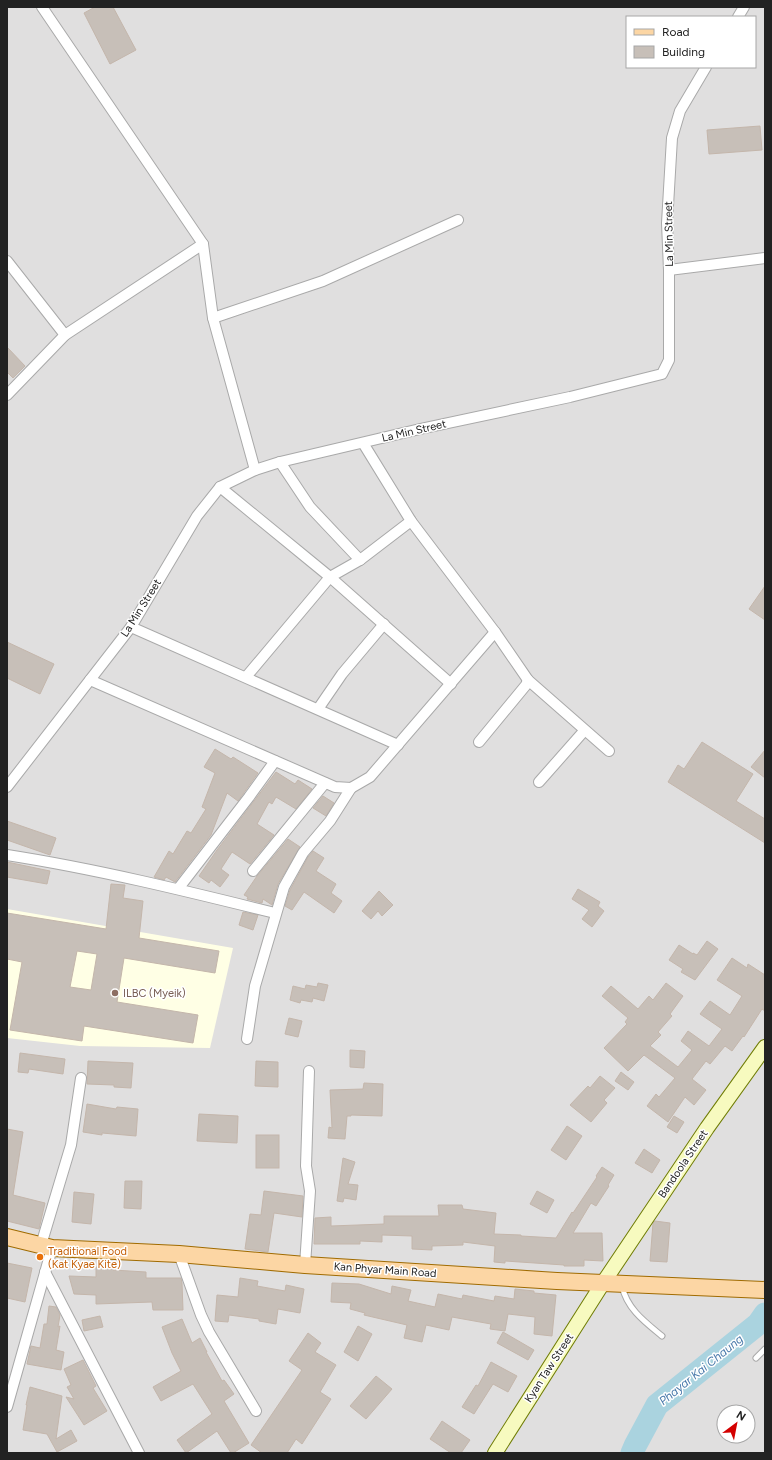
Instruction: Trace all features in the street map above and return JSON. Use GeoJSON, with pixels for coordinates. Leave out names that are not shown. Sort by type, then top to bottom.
{"type":"FeatureCollection","features":[{"type":"Feature","properties":{"kind":"main road","name":"Kan Phyar Main Road"},"geometry":{"type":"LineString","coordinates":[[7,1237],[47,1246],[604,1283],[765,1290]]}},
{"type":"Feature","properties":{"kind":"street"},"geometry":{"type":"LineString","coordinates":[[42,7],[203,244],[213,318],[255,470]]}},
{"type":"Feature","properties":{"kind":"street"},"geometry":{"type":"LineString","coordinates":[[739,16],[745,7]]}},
{"type":"Feature","properties":{"kind":"street","name":"La Min Street"},"geometry":{"type":"LineString","coordinates":[[7,787],[131,627],[197,516],[220,487],[255,470],[280,462],[570,397],[662,374],[667,367],[669,360],[669,270],[667,223],[672,138],[680,111],[705,68]]}},
{"type":"Feature","properties":{"kind":"street"},"geometry":{"type":"LineString","coordinates":[[213,318],[323,281],[458,220]]}},
{"type":"Feature","properties":{"kind":"street"},"geometry":{"type":"LineString","coordinates":[[9,389],[65,335],[203,244]]}},
{"type":"Feature","properties":{"kind":"street"},"geometry":{"type":"LineString","coordinates":[[669,270],[765,258]]}},
{"type":"Feature","properties":{"kind":"street"},"geometry":{"type":"LineString","coordinates":[[7,261],[65,335]]}},
{"type":"Feature","properties":{"kind":"street"},"geometry":{"type":"LineString","coordinates":[[363,443],[411,521],[495,632],[528,680],[584,731],[609,751]]}},
{"type":"Feature","properties":{"kind":"street"},"geometry":{"type":"LineString","coordinates":[[280,462],[310,507],[360,560]]}},
{"type":"Feature","properties":{"kind":"street"},"geometry":{"type":"LineString","coordinates":[[220,487],[330,577],[451,684]]}},
{"type":"Feature","properties":{"kind":"street"},"geometry":{"type":"LineString","coordinates":[[246,677],[330,577],[360,560],[411,521]]}},
{"type":"Feature","properties":{"kind":"street"},"geometry":{"type":"LineString","coordinates":[[318,710],[342,674],[384,624]]}},
{"type":"Feature","properties":{"kind":"street"},"geometry":{"type":"LineString","coordinates":[[131,627],[398,745]]}},
{"type":"Feature","properties":{"kind":"street"},"geometry":{"type":"LineString","coordinates":[[247,1039],[255,986],[275,913],[284,887],[303,853],[330,821],[351,788],[370,777],[495,632]]}},
{"type":"Feature","properties":{"kind":"street"},"geometry":{"type":"LineString","coordinates":[[90,680],[325,783],[335,787],[351,788]]}},
{"type":"Feature","properties":{"kind":"street"},"geometry":{"type":"LineString","coordinates":[[479,742],[526,685],[528,680]]}},
{"type":"Feature","properties":{"kind":"street"},"geometry":{"type":"LineString","coordinates":[[538,782],[584,731]]}},
{"type":"Feature","properties":{"kind":"street"},"geometry":{"type":"LineString","coordinates":[[178,889],[275,761]]}},
{"type":"Feature","properties":{"kind":"street"},"geometry":{"type":"LineString","coordinates":[[253,871],[325,783]]}},
{"type":"Feature","properties":{"kind":"street"},"geometry":{"type":"LineString","coordinates":[[7,854],[60,863],[178,889],[275,913]]}},
{"type":"Feature","properties":{"kind":"street","name":"Bandoola Street"},"geometry":{"type":"LineString","coordinates":[[604,1283],[703,1134],[765,1047]]}},
{"type":"Feature","properties":{"kind":"street"},"geometry":{"type":"LineString","coordinates":[[305,1264],[310,1191],[306,1166],[309,1071]]}},
{"type":"Feature","properties":{"kind":"street"},"geometry":{"type":"LineString","coordinates":[[7,1407],[45,1272],[47,1246],[71,1145],[81,1078]]}},
{"type":"Feature","properties":{"kind":"street"},"geometry":{"type":"LineString","coordinates":[[179,1254],[201,1315],[209,1332],[256,1411]]}},
{"type":"Feature","properties":{"kind":"street"},"geometry":{"type":"LineString","coordinates":[[45,1272],[139,1453]]}},
{"type":"Feature","properties":{"kind":"street","name":"Kyan Taw Street"},"geometry":{"type":"LineString","coordinates":[[495,1453],[604,1283]]}},
{"type":"Feature","properties":{"kind":"lane"},"geometry":{"type":"LineString","coordinates":[[621,1284],[629,1305],[640,1318],[662,1336]]}},
{"type":"Feature","properties":{"kind":"lane"},"geometry":{"type":"LineString","coordinates":[[756,1358],[765,1349]]}},
{"type":"Feature","properties":{"kind":"shaded area"},"geometry":{"type":"Polygon","coordinates":[[[7,7],[765,7],[765,1453],[7,1453],[7,7]]]}},
{"type":"Feature","properties":{"kind":"shaded area","name":"ILBC (Myeik)"},"geometry":{"type":"Polygon","coordinates":[[[7,909],[233,948],[210,1048],[80,1046],[7,1038],[7,909]]]}},
{"type":"Feature","properties":{"kind":"building"},"geometry":{"type":"Polygon","coordinates":[[[95,7],[113,7],[136,50],[110,64],[84,13],[95,7]]]}},
{"type":"Feature","properties":{"kind":"building"},"geometry":{"type":"Polygon","coordinates":[[[760,126],[762,150],[709,154],[707,130],[760,126]]]}},
{"type":"Feature","properties":{"kind":"building"},"geometry":{"type":"Polygon","coordinates":[[[7,347],[25,366],[13,378],[7,372],[7,347]]]}},
{"type":"Feature","properties":{"kind":"building"},"geometry":{"type":"Polygon","coordinates":[[[765,586],[765,620],[749,609],[765,586]]]}},
{"type":"Feature","properties":{"kind":"building"},"geometry":{"type":"Polygon","coordinates":[[[7,642],[54,664],[40,694],[7,678],[7,642]]]}},
{"type":"Feature","properties":{"kind":"building"},"geometry":{"type":"Polygon","coordinates":[[[702,742],[753,774],[736,801],[765,819],[765,843],[668,782],[678,765],[684,769],[702,742]]]}},
{"type":"Feature","properties":{"kind":"building"},"geometry":{"type":"Polygon","coordinates":[[[215,749],[231,759],[233,757],[258,773],[238,801],[227,793],[211,835],[175,882],[166,877],[164,880],[154,877],[169,851],[173,854],[187,831],[191,833],[206,809],[202,807],[215,773],[204,767],[215,749]]]}},
{"type":"Feature","properties":{"kind":"building"},"geometry":{"type":"Polygon","coordinates":[[[765,750],[765,778],[751,767],[765,750]]]}},
{"type":"Feature","properties":{"kind":"building"},"geometry":{"type":"Polygon","coordinates":[[[276,772],[295,784],[298,780],[312,789],[296,809],[276,797],[272,804],[269,802],[257,824],[274,835],[250,864],[232,852],[221,869],[229,875],[220,887],[211,880],[209,883],[199,876],[276,772]]]}},
{"type":"Feature","properties":{"kind":"building"},"geometry":{"type":"Polygon","coordinates":[[[323,796],[334,803],[326,816],[313,808],[323,796]]]}},
{"type":"Feature","properties":{"kind":"building"},"geometry":{"type":"Polygon","coordinates":[[[7,821],[56,838],[50,855],[7,840],[7,821]]]}},
{"type":"Feature","properties":{"kind":"building"},"geometry":{"type":"Polygon","coordinates":[[[288,839],[300,847],[278,884],[272,905],[263,899],[262,903],[247,899],[248,897],[244,895],[257,876],[288,839]]]}},
{"type":"Feature","properties":{"kind":"building"},"geometry":{"type":"Polygon","coordinates":[[[313,851],[324,858],[316,871],[336,884],[331,893],[342,901],[334,913],[304,892],[292,910],[285,906],[290,890],[308,857],[313,851]]]}},
{"type":"Feature","properties":{"kind":"building"},"geometry":{"type":"Polygon","coordinates":[[[7,862],[50,871],[47,884],[7,877],[7,862]]]}},
{"type":"Feature","properties":{"kind":"building","name":"ILBC (Myeik)"},"geometry":{"type":"Polygon","coordinates":[[[111,884],[125,885],[123,898],[143,901],[139,938],[219,951],[215,973],[124,958],[117,1002],[198,1015],[193,1043],[84,1026],[82,1041],[10,1030],[22,962],[7,959],[7,913],[106,929],[111,884]],[[77,951],[70,987],[91,990],[97,954],[77,951]]]}},
{"type":"Feature","properties":{"kind":"building"},"geometry":{"type":"Polygon","coordinates":[[[578,889],[600,902],[598,906],[604,911],[592,927],[582,919],[589,910],[572,899],[578,889]]]}},
{"type":"Feature","properties":{"kind":"building"},"geometry":{"type":"Polygon","coordinates":[[[379,891],[393,905],[382,916],[378,911],[371,919],[362,911],[379,891]]]}},
{"type":"Feature","properties":{"kind":"building"},"geometry":{"type":"Polygon","coordinates":[[[243,912],[258,915],[253,930],[239,925],[243,912]]]}},
{"type":"Feature","properties":{"kind":"building"},"geometry":{"type":"Polygon","coordinates":[[[707,941],[718,949],[695,980],[681,972],[683,969],[669,960],[679,945],[697,955],[707,941]]]}},
{"type":"Feature","properties":{"kind":"building"},"geometry":{"type":"Polygon","coordinates":[[[732,958],[747,968],[748,964],[765,975],[765,1011],[762,1009],[744,1037],[743,1036],[732,1051],[725,1046],[710,1064],[706,1061],[692,1079],[706,1090],[694,1105],[685,1097],[668,1122],[647,1106],[656,1094],[659,1097],[675,1078],[644,1055],[628,1071],[604,1048],[627,1024],[625,1022],[628,1018],[602,996],[611,986],[638,1009],[649,996],[653,1000],[666,983],[683,996],[670,1014],[672,1016],[658,1032],[661,1035],[650,1046],[678,1067],[692,1050],[681,1041],[688,1031],[709,1046],[722,1029],[700,1014],[710,1001],[730,1015],[742,996],[717,980],[732,958]]]}},
{"type":"Feature","properties":{"kind":"building"},"geometry":{"type":"Polygon","coordinates":[[[318,983],[328,985],[324,1001],[313,998],[312,1002],[301,1000],[300,1003],[290,1000],[293,986],[305,989],[306,985],[317,987],[318,983]]]}},
{"type":"Feature","properties":{"kind":"building"},"geometry":{"type":"Polygon","coordinates":[[[289,1018],[302,1021],[298,1037],[285,1034],[289,1018]]]}},
{"type":"Feature","properties":{"kind":"building"},"geometry":{"type":"Polygon","coordinates":[[[350,1050],[365,1051],[364,1068],[350,1067],[350,1050]]]}},
{"type":"Feature","properties":{"kind":"building"},"geometry":{"type":"Polygon","coordinates":[[[20,1053],[65,1059],[63,1074],[29,1069],[28,1073],[18,1072],[20,1053]]]}},
{"type":"Feature","properties":{"kind":"building"},"geometry":{"type":"Polygon","coordinates":[[[88,1061],[133,1063],[131,1088],[114,1087],[114,1085],[87,1084],[88,1061]]]}},
{"type":"Feature","properties":{"kind":"building"},"geometry":{"type":"Polygon","coordinates":[[[256,1061],[278,1062],[278,1087],[255,1086],[256,1061]]]}},
{"type":"Feature","properties":{"kind":"building"},"geometry":{"type":"Polygon","coordinates":[[[621,1072],[634,1082],[628,1090],[615,1081],[621,1072]]]}},
{"type":"Feature","properties":{"kind":"building"},"geometry":{"type":"Polygon","coordinates":[[[600,1076],[615,1088],[604,1100],[607,1103],[591,1122],[570,1105],[588,1086],[590,1088],[600,1076]]]}},
{"type":"Feature","properties":{"kind":"building"},"geometry":{"type":"Polygon","coordinates":[[[364,1083],[383,1084],[382,1116],[347,1116],[345,1139],[328,1138],[329,1127],[332,1128],[330,1090],[363,1089],[364,1083]]]}},
{"type":"Feature","properties":{"kind":"building"},"geometry":{"type":"Polygon","coordinates":[[[87,1104],[116,1109],[117,1107],[138,1109],[136,1136],[102,1133],[102,1135],[83,1132],[87,1104]]]}},
{"type":"Feature","properties":{"kind":"building"},"geometry":{"type":"Polygon","coordinates":[[[199,1114],[238,1116],[237,1143],[197,1141],[199,1114]]]}},
{"type":"Feature","properties":{"kind":"building"},"geometry":{"type":"Polygon","coordinates":[[[674,1116],[684,1122],[677,1133],[667,1127],[674,1116]]]}},
{"type":"Feature","properties":{"kind":"building"},"geometry":{"type":"Polygon","coordinates":[[[567,1126],[582,1136],[566,1160],[551,1150],[567,1126]]]}},
{"type":"Feature","properties":{"kind":"building"},"geometry":{"type":"Polygon","coordinates":[[[7,1129],[23,1132],[13,1195],[45,1203],[39,1229],[7,1221],[7,1129]]]}},
{"type":"Feature","properties":{"kind":"building"},"geometry":{"type":"Polygon","coordinates":[[[256,1135],[279,1135],[279,1168],[256,1168],[256,1135]]]}},
{"type":"Feature","properties":{"kind":"building"},"geometry":{"type":"Polygon","coordinates":[[[644,1149],[660,1160],[652,1173],[635,1163],[644,1149]]]}},
{"type":"Feature","properties":{"kind":"building"},"geometry":{"type":"Polygon","coordinates":[[[343,1158],[355,1162],[348,1184],[358,1185],[356,1200],[344,1198],[343,1202],[337,1201],[343,1158]]]}},
{"type":"Feature","properties":{"kind":"building"},"geometry":{"type":"Polygon","coordinates":[[[602,1167],[614,1175],[596,1206],[591,1203],[573,1233],[602,1233],[603,1261],[584,1260],[584,1266],[564,1266],[505,1261],[505,1263],[494,1262],[495,1246],[463,1242],[463,1245],[432,1246],[432,1250],[412,1249],[412,1236],[382,1235],[382,1242],[360,1241],[360,1244],[314,1244],[315,1218],[331,1217],[331,1226],[384,1224],[384,1216],[439,1216],[438,1205],[462,1205],[463,1209],[496,1213],[494,1234],[556,1238],[572,1212],[573,1213],[597,1177],[596,1176],[602,1167]]]}},
{"type":"Feature","properties":{"kind":"building"},"geometry":{"type":"Polygon","coordinates":[[[125,1181],[142,1181],[141,1209],[124,1208],[125,1181]]]}},
{"type":"Feature","properties":{"kind":"building"},"geometry":{"type":"Polygon","coordinates":[[[264,1191],[303,1196],[302,1217],[274,1213],[268,1252],[245,1249],[250,1214],[261,1215],[264,1191]]]}},
{"type":"Feature","properties":{"kind":"building"},"geometry":{"type":"Polygon","coordinates":[[[537,1191],[554,1200],[547,1213],[530,1204],[537,1191]]]}},
{"type":"Feature","properties":{"kind":"building"},"geometry":{"type":"Polygon","coordinates":[[[74,1192],[94,1194],[91,1224],[72,1222],[74,1192]]]}},
{"type":"Feature","properties":{"kind":"building"},"geometry":{"type":"Polygon","coordinates":[[[655,1221],[670,1223],[667,1262],[650,1261],[653,1223],[655,1221]]]}},
{"type":"Feature","properties":{"kind":"building"},"geometry":{"type":"Polygon","coordinates":[[[7,1263],[32,1268],[25,1302],[7,1298],[7,1263]]]}},
{"type":"Feature","properties":{"kind":"building"},"geometry":{"type":"Polygon","coordinates":[[[96,1267],[113,1267],[113,1270],[146,1272],[146,1278],[181,1278],[183,1310],[153,1310],[152,1302],[96,1304],[96,1295],[74,1294],[69,1276],[96,1277],[96,1267]]]}},
{"type":"Feature","properties":{"kind":"building"},"geometry":{"type":"Polygon","coordinates":[[[240,1278],[258,1281],[257,1286],[285,1291],[286,1285],[304,1289],[300,1313],[278,1309],[276,1324],[259,1321],[259,1319],[229,1315],[228,1322],[215,1321],[217,1295],[238,1297],[240,1278]]]}},
{"type":"Feature","properties":{"kind":"building"},"geometry":{"type":"Polygon","coordinates":[[[332,1283],[359,1284],[391,1294],[392,1286],[411,1290],[408,1301],[435,1307],[438,1294],[462,1299],[463,1295],[494,1301],[495,1296],[514,1299],[515,1289],[534,1291],[534,1293],[556,1295],[552,1336],[534,1334],[535,1317],[508,1314],[505,1331],[490,1329],[491,1324],[452,1317],[449,1330],[426,1325],[422,1342],[404,1338],[407,1325],[364,1315],[365,1313],[350,1309],[351,1303],[331,1302],[332,1283]]]}},
{"type":"Feature","properties":{"kind":"building"},"geometry":{"type":"Polygon","coordinates":[[[49,1306],[56,1307],[60,1315],[58,1327],[60,1326],[56,1350],[64,1352],[61,1370],[27,1364],[31,1346],[40,1348],[44,1324],[47,1324],[49,1306]]]}},
{"type":"Feature","properties":{"kind":"building"},"geometry":{"type":"Polygon","coordinates":[[[100,1316],[103,1327],[84,1331],[82,1320],[100,1316]]]}},
{"type":"Feature","properties":{"kind":"building"},"geometry":{"type":"Polygon","coordinates":[[[182,1319],[192,1343],[200,1338],[222,1381],[224,1380],[234,1394],[224,1401],[249,1443],[233,1453],[231,1453],[217,1431],[186,1453],[177,1440],[212,1414],[193,1384],[161,1401],[153,1387],[181,1371],[162,1327],[182,1319]]]}},
{"type":"Feature","properties":{"kind":"building"},"geometry":{"type":"Polygon","coordinates":[[[358,1326],[372,1334],[358,1361],[344,1352],[358,1326]]]}},
{"type":"Feature","properties":{"kind":"building"},"geometry":{"type":"Polygon","coordinates":[[[503,1332],[534,1350],[528,1360],[497,1343],[503,1332]]]}},
{"type":"Feature","properties":{"kind":"building"},"geometry":{"type":"Polygon","coordinates":[[[308,1333],[321,1343],[315,1352],[336,1365],[320,1392],[331,1399],[302,1444],[296,1439],[287,1453],[262,1453],[251,1445],[302,1370],[289,1361],[308,1333]]]}},
{"type":"Feature","properties":{"kind":"building"},"geometry":{"type":"Polygon","coordinates":[[[83,1360],[96,1386],[93,1388],[107,1411],[84,1425],[66,1397],[74,1399],[67,1387],[71,1385],[64,1369],[83,1360]]]}},
{"type":"Feature","properties":{"kind":"building"},"geometry":{"type":"Polygon","coordinates":[[[491,1362],[517,1376],[508,1392],[493,1384],[474,1414],[462,1407],[476,1385],[478,1386],[491,1362]]]}},
{"type":"Feature","properties":{"kind":"building"},"geometry":{"type":"Polygon","coordinates":[[[376,1376],[392,1389],[366,1419],[350,1406],[376,1376]]]}},
{"type":"Feature","properties":{"kind":"building"},"geometry":{"type":"Polygon","coordinates":[[[30,1387],[62,1396],[56,1439],[71,1430],[77,1441],[57,1452],[47,1434],[23,1430],[30,1387]]]}},
{"type":"Feature","properties":{"kind":"building"},"geometry":{"type":"Polygon","coordinates":[[[442,1421],[470,1440],[461,1453],[451,1453],[430,1439],[442,1421]]]}},
{"type":"Feature","properties":{"kind":"waterway","name":"Phayar Kai Chaung"},"geometry":{"type":"LineString","coordinates":[[632,1453],[657,1405],[758,1324],[765,1314]]}},
{"type":"Feature","properties":{"kind":"place","name":"ILBC (Myeik)"},"geometry":{"type":"Point","coordinates":[115,993]}},
{"type":"Feature","properties":{"kind":"place","name":"Traditional Food (Kat Kyae Kite)"},"geometry":{"type":"Point","coordinates":[40,1257]}}]}
